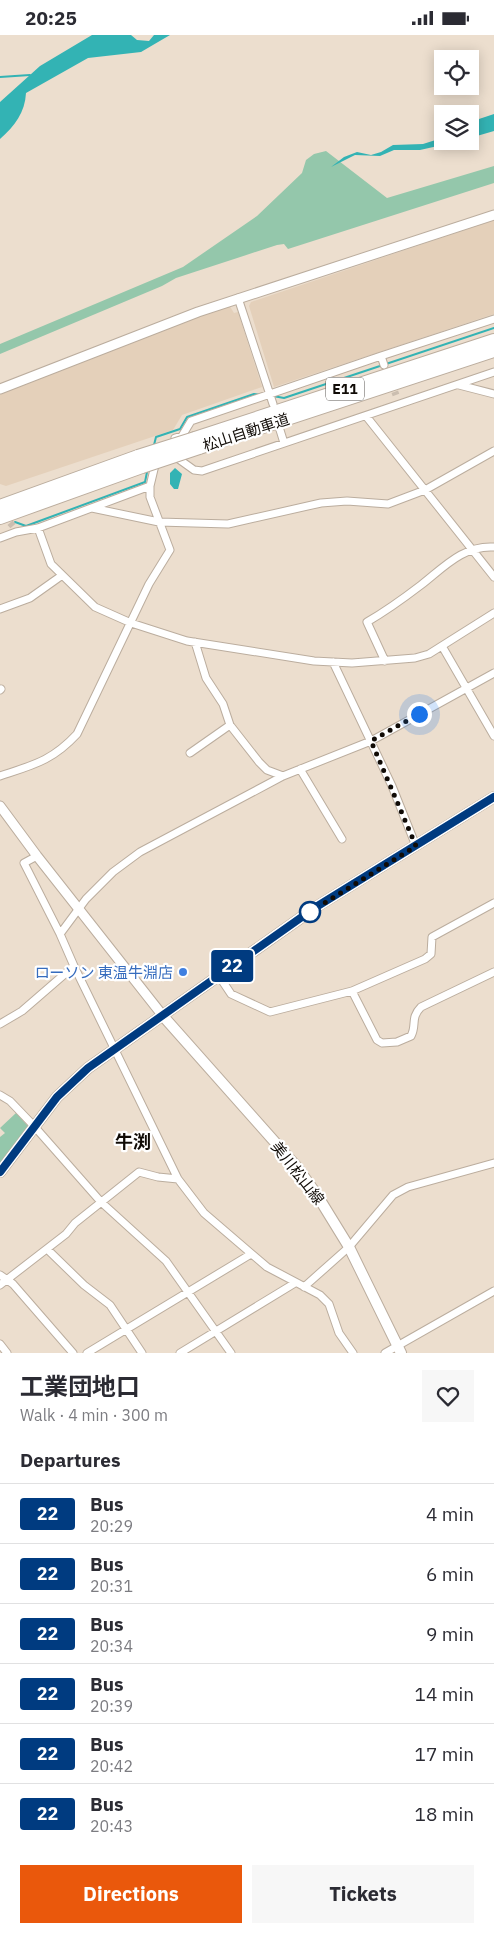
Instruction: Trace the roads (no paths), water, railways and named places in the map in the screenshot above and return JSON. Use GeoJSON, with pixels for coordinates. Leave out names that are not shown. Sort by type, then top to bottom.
{"type":"FeatureCollection","features":[{"type":"Feature","properties":{"kind":"highway","name":"松山自動車道"},"geometry":{"type":"LineString","coordinates":[[197,443],[494,340]]}},
{"type":"Feature","properties":{"kind":"highway","name":"松山自動車道"},"geometry":{"type":"LineString","coordinates":[[0,506],[494,351]]}},
{"type":"Feature","properties":{"kind":"highway","name":"松山自動車道"},"geometry":{"type":"LineString","coordinates":[[0,518],[140,461]]}},
{"type":"Feature","properties":{"kind":"main road"},"geometry":{"type":"LineString","coordinates":[[0,1172],[57,1097],[74,1080],[316,907],[494,797]]}},
{"type":"Feature","properties":{"kind":"main road","name":"美川松山線"},"geometry":{"type":"LineString","coordinates":[[163,1015],[297,1167],[333,1219],[349,1247],[399,1349]]}},
{"type":"Feature","properties":{"kind":"street"},"geometry":{"type":"LineString","coordinates":[[0,389],[238,298],[494,215]]}},
{"type":"Feature","properties":{"kind":"street"},"geometry":{"type":"LineString","coordinates":[[238,298],[273,404]]}},
{"type":"Feature","properties":{"kind":"street"},"geometry":{"type":"LineString","coordinates":[[0,776],[46,761],[64,749],[77,734],[149,583],[170,550],[150,497],[150,486],[162,443],[182,436],[191,421],[269,393],[494,319]]}},
{"type":"Feature","properties":{"kind":"street"},"geometry":{"type":"LineString","coordinates":[[381,356],[384,365]]}},
{"type":"Feature","properties":{"kind":"street"},"geometry":{"type":"LineString","coordinates":[[159,453],[172,455],[194,470],[202,471],[494,373]]}},
{"type":"Feature","properties":{"kind":"street"},"geometry":{"type":"LineString","coordinates":[[459,384],[494,394]]}},
{"type":"Feature","properties":{"kind":"street"},"geometry":{"type":"LineString","coordinates":[[396,395],[399,404]]}},
{"type":"Feature","properties":{"kind":"street"},"geometry":{"type":"LineString","coordinates":[[366,416],[494,577]]}},
{"type":"Feature","properties":{"kind":"street"},"geometry":{"type":"LineString","coordinates":[[280,431],[284,443]]}},
{"type":"Feature","properties":{"kind":"street"},"geometry":{"type":"LineString","coordinates":[[92,508],[159,522],[228,524],[321,503],[347,501],[388,504],[425,490],[494,451]]}},
{"type":"Feature","properties":{"kind":"street"},"geometry":{"type":"LineString","coordinates":[[0,538],[14,529],[38,528],[150,486]]}},
{"type":"Feature","properties":{"kind":"street"},"geometry":{"type":"LineString","coordinates":[[38,528],[51,564],[95,607],[131,623],[195,642],[333,662],[385,661],[414,658],[429,654],[494,613]]}},
{"type":"Feature","properties":{"kind":"street"},"geometry":{"type":"LineString","coordinates":[[385,661],[367,622],[401,600],[452,559],[473,551],[494,547]]}},
{"type":"Feature","properties":{"kind":"street"},"geometry":{"type":"LineString","coordinates":[[0,609],[30,598],[62,576]]}},
{"type":"Feature","properties":{"kind":"street"},"geometry":{"type":"LineString","coordinates":[[195,642],[206,678],[223,704],[230,725],[263,766],[283,776]]}},
{"type":"Feature","properties":{"kind":"street"},"geometry":{"type":"LineString","coordinates":[[442,646],[494,736]]}},
{"type":"Feature","properties":{"kind":"street"},"geometry":{"type":"LineString","coordinates":[[333,662],[371,741],[416,846]]}},
{"type":"Feature","properties":{"kind":"street"},"geometry":{"type":"LineString","coordinates":[[60,934],[79,909],[113,872],[140,853],[283,776],[371,741],[494,673]]}},
{"type":"Feature","properties":{"kind":"street"},"geometry":{"type":"LineString","coordinates":[[190,753],[230,725]]}},
{"type":"Feature","properties":{"kind":"street"},"geometry":{"type":"LineString","coordinates":[[300,769],[342,839]]}},
{"type":"Feature","properties":{"kind":"street"},"geometry":{"type":"LineString","coordinates":[[0,806],[37,856],[163,1015]]}},
{"type":"Feature","properties":{"kind":"street"},"geometry":{"type":"LineString","coordinates":[[37,856],[24,863],[178,1179],[204,1213],[267,1267],[320,1295],[329,1304],[339,1333],[354,1353]]}},
{"type":"Feature","properties":{"kind":"street"},"geometry":{"type":"LineString","coordinates":[[219,976],[231,994],[240,1000],[270,1012],[352,991],[425,959],[432,954],[432,937],[494,903]]}},
{"type":"Feature","properties":{"kind":"street"},"geometry":{"type":"LineString","coordinates":[[0,1024],[22,1011],[74,966]]}},
{"type":"Feature","properties":{"kind":"street"},"geometry":{"type":"LineString","coordinates":[[352,991],[377,1039],[382,1043],[397,1042],[411,1037],[414,1031],[415,1014],[421,1007],[494,972]]}},
{"type":"Feature","properties":{"kind":"street"},"geometry":{"type":"LineString","coordinates":[[0,1095],[10,1101],[34,1126],[101,1203],[166,1261],[232,1353]]}},
{"type":"Feature","properties":{"kind":"street"},"geometry":{"type":"LineString","coordinates":[[304,1287],[349,1247],[393,1195],[408,1187],[494,1163]]}},
{"type":"Feature","properties":{"kind":"street"},"geometry":{"type":"LineString","coordinates":[[0,1285],[66,1234],[75,1223],[139,1172],[158,1177],[178,1179]]}},
{"type":"Feature","properties":{"kind":"street"},"geometry":{"type":"LineString","coordinates":[[47,1249],[84,1285],[110,1305],[142,1353]]}},
{"type":"Feature","properties":{"kind":"street"},"geometry":{"type":"LineString","coordinates":[[87,1353],[251,1253]]}},
{"type":"Feature","properties":{"kind":"street"},"geometry":{"type":"LineString","coordinates":[[0,1275],[7,1280],[73,1353]]}},
{"type":"Feature","properties":{"kind":"street"},"geometry":{"type":"LineString","coordinates":[[180,1353],[295,1283]]}},
{"type":"Feature","properties":{"kind":"street"},"geometry":{"type":"LineString","coordinates":[[385,1353],[399,1349],[494,1291]]}},
{"type":"Feature","properties":{"kind":"street"},"geometry":{"type":"LineString","coordinates":[[0,1344],[7,1353]]}},
{"type":"Feature","properties":{"kind":"water"},"geometry":{"type":"Polygon","coordinates":[[[92,35],[131,35],[137,40],[149,41],[154,35],[170,35],[141,52],[88,58],[26,93],[24,106],[18,118],[0,139],[0,102],[40,66],[92,35]]]}},
{"type":"Feature","properties":{"kind":"water"},"geometry":{"type":"Polygon","coordinates":[[[494,114],[494,131],[479,135],[479,119],[494,114]]]}},
{"type":"Feature","properties":{"kind":"water"},"geometry":{"type":"Polygon","coordinates":[[[434,141],[434,147],[420,150],[394,150],[380,156],[355,155],[331,167],[344,157],[357,152],[371,155],[393,145],[423,144],[434,141]]]}},
{"type":"Feature","properties":{"kind":"water"},"geometry":{"type":"Polygon","coordinates":[[[175,468],[182,474],[178,489],[174,489],[170,484],[170,473],[175,468]]]}},
{"type":"Feature","properties":{"kind":"waterway"},"geometry":{"type":"LineString","coordinates":[[0,77],[30,75]]}},
{"type":"Feature","properties":{"kind":"waterway"},"geometry":{"type":"LineString","coordinates":[[273,396],[284,398],[494,328]]}},
{"type":"Feature","properties":{"kind":"waterway"},"geometry":{"type":"LineString","coordinates":[[154,445],[156,437],[180,429],[187,417],[254,394],[261,395]]}},
{"type":"Feature","properties":{"kind":"waterway"},"geometry":{"type":"LineString","coordinates":[[15,522],[26,526],[145,482],[147,472]]}},
{"type":"Feature","properties":{"kind":"tunnel"},"geometry":{"type":"LineString","coordinates":[[391,382],[396,395]]}},
{"type":"Feature","properties":{"kind":"tunnel"},"geometry":{"type":"LineString","coordinates":[[3,515],[13,526]]}},
{"type":"Feature","properties":{"kind":"place","name":"ローソン 東温牛淵店"},"geometry":{"type":"Point","coordinates":[183,972]}},
{"type":"Feature","properties":{"kind":"district","name":"牛渕"},"geometry":{"type":"Point","coordinates":[133,1141]}}]}
